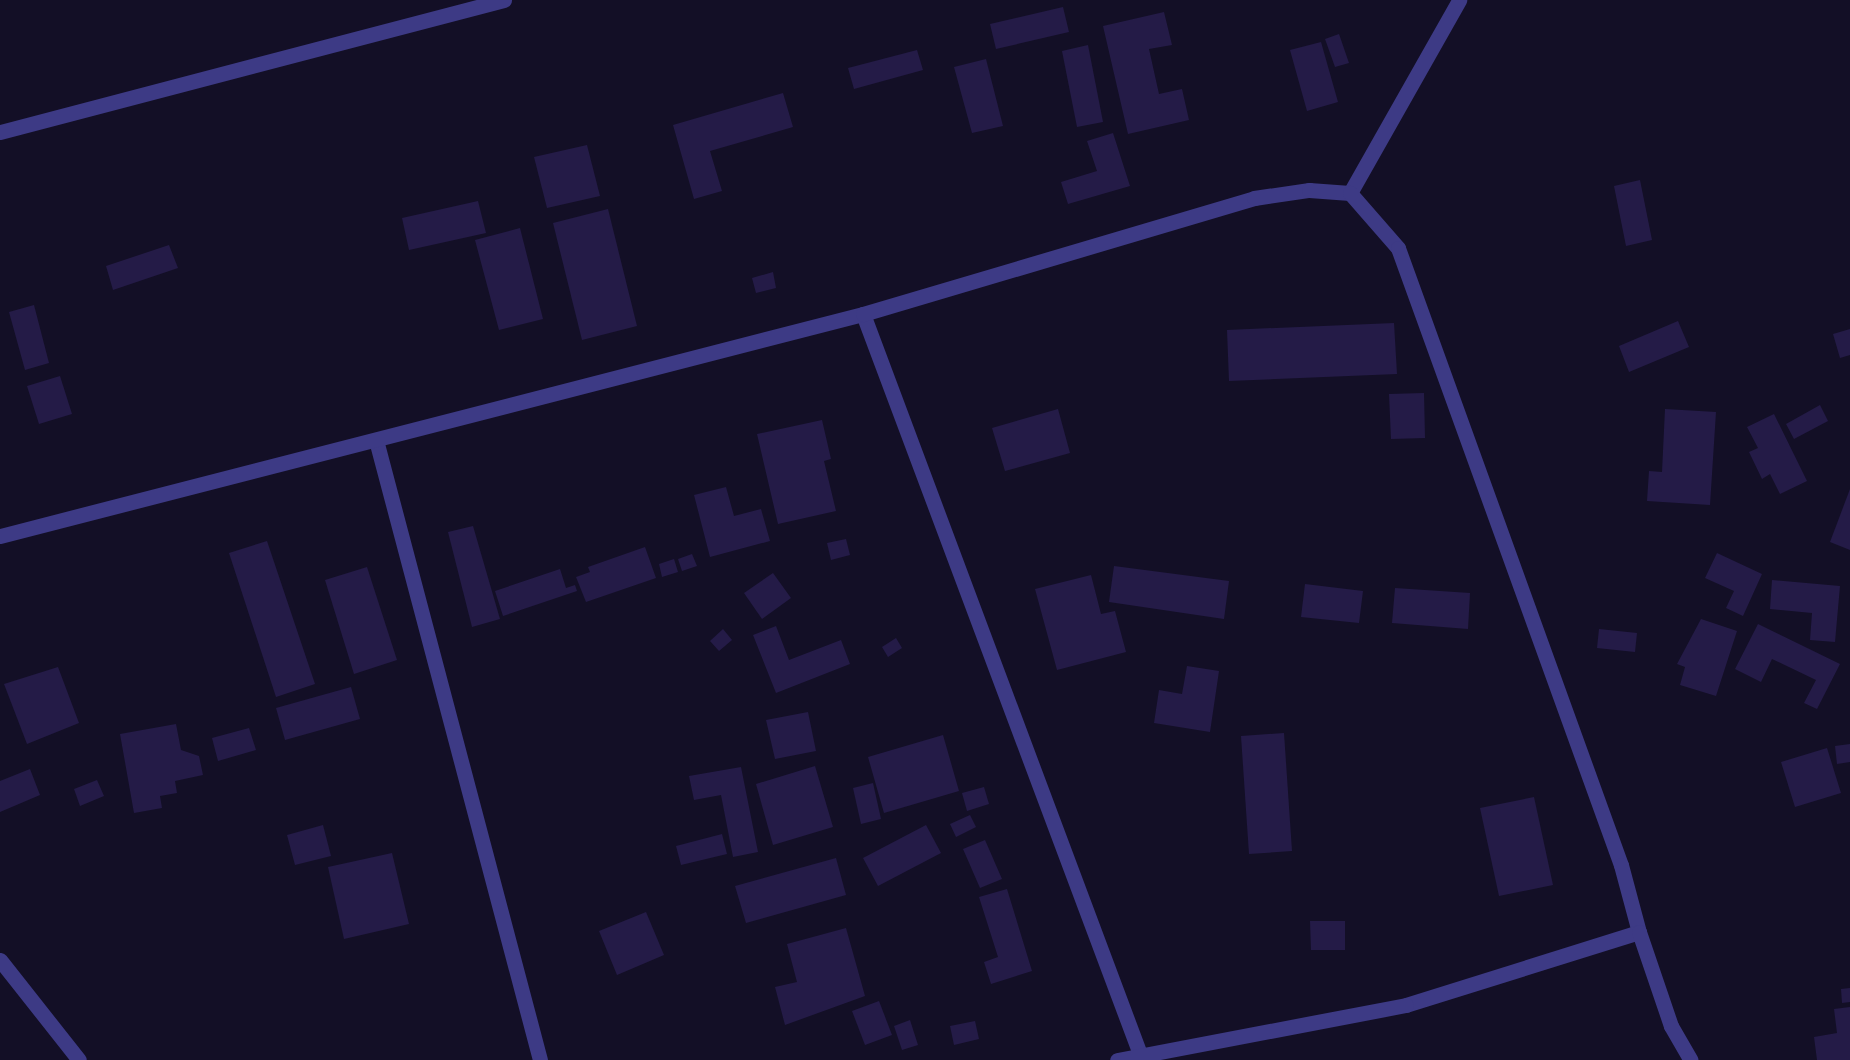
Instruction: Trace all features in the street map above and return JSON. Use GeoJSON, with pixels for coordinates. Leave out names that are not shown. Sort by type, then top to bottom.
{"type":"FeatureCollection","features":[{"type":"Feature","properties":{"kind":"street"},"geometry":{"type":"LineString","coordinates":[[0,132],[504,0]]}},
{"type":"Feature","properties":{"kind":"street"},"geometry":{"type":"LineString","coordinates":[[1350,193],[1459,0]]}},
{"type":"Feature","properties":{"kind":"street"},"geometry":{"type":"LineString","coordinates":[[0,536],[863,314],[1254,198],[1309,190],[1350,193],[1398,248],[1621,865],[1639,932],[1671,1026],[1691,1060]]}},
{"type":"Feature","properties":{"kind":"street"},"geometry":{"type":"LineString","coordinates":[[863,314],[1140,1054]]}},
{"type":"Feature","properties":{"kind":"street"},"geometry":{"type":"LineString","coordinates":[[376,440],[540,1060]]}},
{"type":"Feature","properties":{"kind":"street"},"geometry":{"type":"LineString","coordinates":[[1117,1060],[1406,1005],[1639,932]]}},
{"type":"Feature","properties":{"kind":"street"},"geometry":{"type":"LineString","coordinates":[[0,960],[79,1060]]}},
{"type":"Feature","properties":{"kind":"building"},"geometry":{"type":"Polygon","coordinates":[[[1063,7],[1069,32],[996,49],[990,24],[1063,7]]]}},
{"type":"Feature","properties":{"kind":"building"},"geometry":{"type":"Polygon","coordinates":[[[1164,12],[1172,45],[1149,49],[1159,94],[1182,89],[1189,120],[1128,134],[1103,26],[1164,12]]]}},
{"type":"Feature","properties":{"kind":"building"},"geometry":{"type":"Polygon","coordinates":[[[1339,34],[1349,63],[1335,67],[1325,39],[1339,34]]]}},
{"type":"Feature","properties":{"kind":"building"},"geometry":{"type":"Polygon","coordinates":[[[1321,42],[1338,102],[1307,111],[1290,50],[1321,42]]]}},
{"type":"Feature","properties":{"kind":"building"},"geometry":{"type":"Polygon","coordinates":[[[1088,45],[1103,122],[1077,127],[1062,51],[1088,45]]]}},
{"type":"Feature","properties":{"kind":"building"},"geometry":{"type":"Polygon","coordinates":[[[917,50],[923,70],[854,89],[848,68],[917,50]]]}},
{"type":"Feature","properties":{"kind":"building"},"geometry":{"type":"Polygon","coordinates":[[[986,59],[1003,126],[972,133],[954,67],[986,59]]]}},
{"type":"Feature","properties":{"kind":"building"},"geometry":{"type":"Polygon","coordinates":[[[783,93],[793,127],[710,151],[722,191],[694,199],[673,125],[783,93]]]}},
{"type":"Feature","properties":{"kind":"building"},"geometry":{"type":"Polygon","coordinates":[[[1113,133],[1130,186],[1068,204],[1061,182],[1097,171],[1087,141],[1113,133]]]}},
{"type":"Feature","properties":{"kind":"building"},"geometry":{"type":"Polygon","coordinates":[[[587,145],[600,196],[547,208],[534,157],[587,145]]]}},
{"type":"Feature","properties":{"kind":"building"},"geometry":{"type":"Polygon","coordinates":[[[1640,180],[1652,240],[1626,246],[1614,186],[1640,180]]]}},
{"type":"Feature","properties":{"kind":"building"},"geometry":{"type":"Polygon","coordinates":[[[478,201],[486,233],[409,250],[402,218],[478,201]]]}},
{"type":"Feature","properties":{"kind":"building"},"geometry":{"type":"Polygon","coordinates":[[[608,209],[637,326],[582,340],[553,223],[608,209]]]}},
{"type":"Feature","properties":{"kind":"building"},"geometry":{"type":"Polygon","coordinates":[[[520,228],[543,319],[499,330],[475,240],[520,228]]]}},
{"type":"Feature","properties":{"kind":"building"},"geometry":{"type":"Polygon","coordinates":[[[169,245],[178,268],[113,290],[106,266],[169,245]]]}},
{"type":"Feature","properties":{"kind":"building"},"geometry":{"type":"Polygon","coordinates":[[[773,272],[776,288],[756,293],[752,278],[773,272]]]}},
{"type":"Feature","properties":{"kind":"building"},"geometry":{"type":"Polygon","coordinates":[[[34,305],[49,363],[25,370],[9,312],[34,305]]]}},
{"type":"Feature","properties":{"kind":"building"},"geometry":{"type":"Polygon","coordinates":[[[1678,321],[1689,347],[1629,372],[1619,346],[1678,321]]]}},
{"type":"Feature","properties":{"kind":"building"},"geometry":{"type":"Polygon","coordinates":[[[1394,323],[1397,374],[1229,381],[1227,330],[1394,323]]]}},
{"type":"Feature","properties":{"kind":"building"},"geometry":{"type":"Polygon","coordinates":[[[1850,329],[1850,355],[1840,358],[1833,334],[1850,329]]]}},
{"type":"Feature","properties":{"kind":"building"},"geometry":{"type":"Polygon","coordinates":[[[60,376],[72,414],[39,424],[27,386],[60,376]]]}},
{"type":"Feature","properties":{"kind":"building"},"geometry":{"type":"Polygon","coordinates":[[[1424,393],[1425,438],[1391,439],[1389,394],[1424,393]]]}},
{"type":"Feature","properties":{"kind":"building"},"geometry":{"type":"Polygon","coordinates":[[[1820,405],[1828,421],[1794,439],[1786,424],[1820,405]]]}},
{"type":"Feature","properties":{"kind":"building"},"geometry":{"type":"Polygon","coordinates":[[[1058,409],[1070,453],[1005,471],[992,428],[1058,409]]]}},
{"type":"Feature","properties":{"kind":"building"},"geometry":{"type":"Polygon","coordinates":[[[1665,409],[1716,412],[1710,505],[1647,501],[1649,471],[1662,472],[1665,409]]]}},
{"type":"Feature","properties":{"kind":"building"},"geometry":{"type":"Polygon","coordinates":[[[1774,414],[1807,481],[1780,494],[1770,474],[1762,479],[1749,452],[1758,448],[1747,427],[1774,414]]]}},
{"type":"Feature","properties":{"kind":"building"},"geometry":{"type":"Polygon","coordinates":[[[822,420],[831,459],[824,461],[836,511],[778,524],[757,434],[822,420]]]}},
{"type":"Feature","properties":{"kind":"building"},"geometry":{"type":"Polygon","coordinates":[[[726,487],[734,516],[761,509],[770,541],[710,557],[694,495],[726,487]]]}},
{"type":"Feature","properties":{"kind":"building"},"geometry":{"type":"Polygon","coordinates":[[[1850,489],[1850,550],[1830,542],[1850,489]]]}},
{"type":"Feature","properties":{"kind":"building"},"geometry":{"type":"Polygon","coordinates":[[[473,526],[500,619],[472,627],[448,532],[473,526]]]}},
{"type":"Feature","properties":{"kind":"building"},"geometry":{"type":"Polygon","coordinates":[[[846,539],[850,555],[831,560],[827,543],[846,539]]]}},
{"type":"Feature","properties":{"kind":"building"},"geometry":{"type":"Polygon","coordinates":[[[267,541],[315,684],[276,697],[229,553],[267,541]]]}},
{"type":"Feature","properties":{"kind":"building"},"geometry":{"type":"Polygon","coordinates":[[[645,547],[656,578],[586,602],[576,577],[590,572],[588,567],[645,547]]]}},
{"type":"Feature","properties":{"kind":"building"},"geometry":{"type":"Polygon","coordinates":[[[1717,553],[1762,574],[1743,616],[1726,608],[1734,591],[1705,578],[1717,553]]]}},
{"type":"Feature","properties":{"kind":"building"},"geometry":{"type":"Polygon","coordinates":[[[692,554],[697,566],[682,571],[678,559],[692,554]]]}},
{"type":"Feature","properties":{"kind":"building"},"geometry":{"type":"Polygon","coordinates":[[[674,559],[678,572],[662,577],[659,564],[674,559]]]}},
{"type":"Feature","properties":{"kind":"building"},"geometry":{"type":"Polygon","coordinates":[[[1114,566],[1229,581],[1224,619],[1109,602],[1114,566]]]}},
{"type":"Feature","properties":{"kind":"building"},"geometry":{"type":"Polygon","coordinates":[[[367,567],[397,660],[354,674],[325,580],[367,567]]]}},
{"type":"Feature","properties":{"kind":"building"},"geometry":{"type":"Polygon","coordinates":[[[560,569],[566,588],[575,585],[577,591],[503,616],[495,591],[560,569]]]}},
{"type":"Feature","properties":{"kind":"building"},"geometry":{"type":"Polygon","coordinates":[[[773,573],[791,598],[762,619],[744,593],[773,573]]]}},
{"type":"Feature","properties":{"kind":"building"},"geometry":{"type":"Polygon","coordinates":[[[1091,575],[1101,614],[1115,611],[1126,652],[1057,670],[1035,589],[1091,575]]]}},
{"type":"Feature","properties":{"kind":"building"},"geometry":{"type":"Polygon","coordinates":[[[1772,580],[1840,586],[1835,642],[1810,640],[1812,613],[1770,609],[1772,580]]]}},
{"type":"Feature","properties":{"kind":"building"},"geometry":{"type":"Polygon","coordinates":[[[1305,584],[1363,591],[1359,623],[1301,617],[1305,584]]]}},
{"type":"Feature","properties":{"kind":"building"},"geometry":{"type":"Polygon","coordinates":[[[1395,588],[1470,593],[1468,629],[1392,623],[1395,588]]]}},
{"type":"Feature","properties":{"kind":"building"},"geometry":{"type":"Polygon","coordinates":[[[1701,619],[1737,631],[1716,696],[1680,685],[1685,667],[1677,664],[1701,619]]]}},
{"type":"Feature","properties":{"kind":"building"},"geometry":{"type":"Polygon","coordinates":[[[1758,624],[1840,664],[1817,709],[1804,703],[1816,680],[1772,659],[1761,682],[1735,669],[1758,624]]]}},
{"type":"Feature","properties":{"kind":"building"},"geometry":{"type":"Polygon","coordinates":[[[776,626],[789,660],[841,640],[850,664],[776,693],[753,635],[776,626]]]}},
{"type":"Feature","properties":{"kind":"building"},"geometry":{"type":"Polygon","coordinates":[[[723,629],[732,640],[719,651],[710,641],[723,629]]]}},
{"type":"Feature","properties":{"kind":"building"},"geometry":{"type":"Polygon","coordinates":[[[1599,629],[1637,633],[1635,652],[1597,648],[1599,629]]]}},
{"type":"Feature","properties":{"kind":"building"},"geometry":{"type":"Polygon","coordinates":[[[896,638],[902,648],[888,657],[882,647],[896,638]]]}},
{"type":"Feature","properties":{"kind":"building"},"geometry":{"type":"Polygon","coordinates":[[[1187,666],[1219,671],[1210,732],[1154,723],[1159,690],[1182,694],[1187,666]]]}},
{"type":"Feature","properties":{"kind":"building"},"geometry":{"type":"Polygon","coordinates":[[[58,667],[79,723],[27,744],[4,684],[58,667]]]}},
{"type":"Feature","properties":{"kind":"building"},"geometry":{"type":"Polygon","coordinates":[[[351,687],[360,719],[285,740],[276,708],[351,687]]]}},
{"type":"Feature","properties":{"kind":"building"},"geometry":{"type":"Polygon","coordinates":[[[808,712],[816,751],[775,759],[766,720],[808,712]]]}},
{"type":"Feature","properties":{"kind":"building"},"geometry":{"type":"Polygon","coordinates":[[[176,724],[181,750],[199,756],[203,775],[175,781],[177,793],[160,796],[162,808],[134,813],[120,734],[176,724]]]}},
{"type":"Feature","properties":{"kind":"building"},"geometry":{"type":"Polygon","coordinates":[[[249,728],[256,750],[218,761],[212,738],[249,728]]]}},
{"type":"Feature","properties":{"kind":"building"},"geometry":{"type":"Polygon","coordinates":[[[1284,733],[1292,851],[1249,854],[1241,736],[1284,733]]]}},
{"type":"Feature","properties":{"kind":"building"},"geometry":{"type":"Polygon","coordinates":[[[943,735],[959,791],[884,813],[868,757],[943,735]]]}},
{"type":"Feature","properties":{"kind":"building"},"geometry":{"type":"Polygon","coordinates":[[[1850,744],[1850,762],[1837,764],[1835,746],[1850,744]]]}},
{"type":"Feature","properties":{"kind":"building"},"geometry":{"type":"Polygon","coordinates":[[[1827,748],[1841,793],[1795,807],[1781,762],[1827,748]]]}},
{"type":"Feature","properties":{"kind":"building"},"geometry":{"type":"Polygon","coordinates":[[[815,766],[833,827],[773,845],[756,784],[815,766]]]}},
{"type":"Feature","properties":{"kind":"building"},"geometry":{"type":"Polygon","coordinates":[[[741,767],[758,852],[733,857],[721,795],[694,800],[689,776],[741,767]]]}},
{"type":"Feature","properties":{"kind":"building"},"geometry":{"type":"Polygon","coordinates":[[[30,769],[40,795],[0,812],[0,781],[30,769]]]}},
{"type":"Feature","properties":{"kind":"building"},"geometry":{"type":"Polygon","coordinates":[[[97,780],[104,796],[80,806],[74,789],[97,780]]]}},
{"type":"Feature","properties":{"kind":"building"},"geometry":{"type":"Polygon","coordinates":[[[873,783],[881,819],[861,824],[853,788],[873,783]]]}},
{"type":"Feature","properties":{"kind":"building"},"geometry":{"type":"Polygon","coordinates":[[[984,787],[989,804],[967,811],[962,793],[984,787]]]}},
{"type":"Feature","properties":{"kind":"building"},"geometry":{"type":"Polygon","coordinates":[[[1534,797],[1553,885],[1499,896],[1480,808],[1534,797]]]}},
{"type":"Feature","properties":{"kind":"building"},"geometry":{"type":"Polygon","coordinates":[[[970,815],[976,827],[956,837],[950,824],[970,815]]]}},
{"type":"Feature","properties":{"kind":"building"},"geometry":{"type":"Polygon","coordinates":[[[323,825],[331,856],[295,865],[287,835],[323,825]]]}},
{"type":"Feature","properties":{"kind":"building"},"geometry":{"type":"Polygon","coordinates":[[[926,825],[941,853],[878,886],[863,858],[926,825]]]}},
{"type":"Feature","properties":{"kind":"building"},"geometry":{"type":"Polygon","coordinates":[[[722,834],[727,854],[681,865],[676,846],[722,834]]]}},
{"type":"Feature","properties":{"kind":"building"},"geometry":{"type":"Polygon","coordinates":[[[985,840],[1002,879],[980,888],[963,849],[985,840]]]}},
{"type":"Feature","properties":{"kind":"building"},"geometry":{"type":"Polygon","coordinates":[[[392,853],[409,924],[344,939],[328,867],[392,853]]]}},
{"type":"Feature","properties":{"kind":"building"},"geometry":{"type":"Polygon","coordinates":[[[836,858],[846,895],[746,923],[735,886],[836,858]]]}},
{"type":"Feature","properties":{"kind":"building"},"geometry":{"type":"Polygon","coordinates":[[[1007,889],[1032,971],[991,984],[984,962],[998,957],[979,897],[1007,889]]]}},
{"type":"Feature","properties":{"kind":"building"},"geometry":{"type":"Polygon","coordinates":[[[646,912],[664,955],[617,975],[599,931],[646,912]]]}},
{"type":"Feature","properties":{"kind":"building"},"geometry":{"type":"Polygon","coordinates":[[[1310,921],[1345,921],[1345,950],[1311,950],[1310,921]]]}},
{"type":"Feature","properties":{"kind":"building"},"geometry":{"type":"Polygon","coordinates":[[[846,928],[865,996],[785,1025],[775,987],[797,982],[787,944],[846,928]]]}},
{"type":"Feature","properties":{"kind":"building"},"geometry":{"type":"Polygon","coordinates":[[[1850,988],[1850,1002],[1842,1003],[1841,989],[1850,988]]]}},
{"type":"Feature","properties":{"kind":"building"},"geometry":{"type":"Polygon","coordinates":[[[879,1001],[892,1035],[865,1045],[852,1011],[879,1001]]]}},
{"type":"Feature","properties":{"kind":"building"},"geometry":{"type":"Polygon","coordinates":[[[1850,1007],[1850,1060],[1817,1060],[1814,1037],[1837,1033],[1834,1009],[1850,1007]]]}},
{"type":"Feature","properties":{"kind":"building"},"geometry":{"type":"Polygon","coordinates":[[[910,1020],[918,1045],[902,1050],[894,1026],[910,1020]]]}},
{"type":"Feature","properties":{"kind":"building"},"geometry":{"type":"Polygon","coordinates":[[[975,1021],[979,1039],[954,1045],[950,1026],[975,1021]]]}}]}
